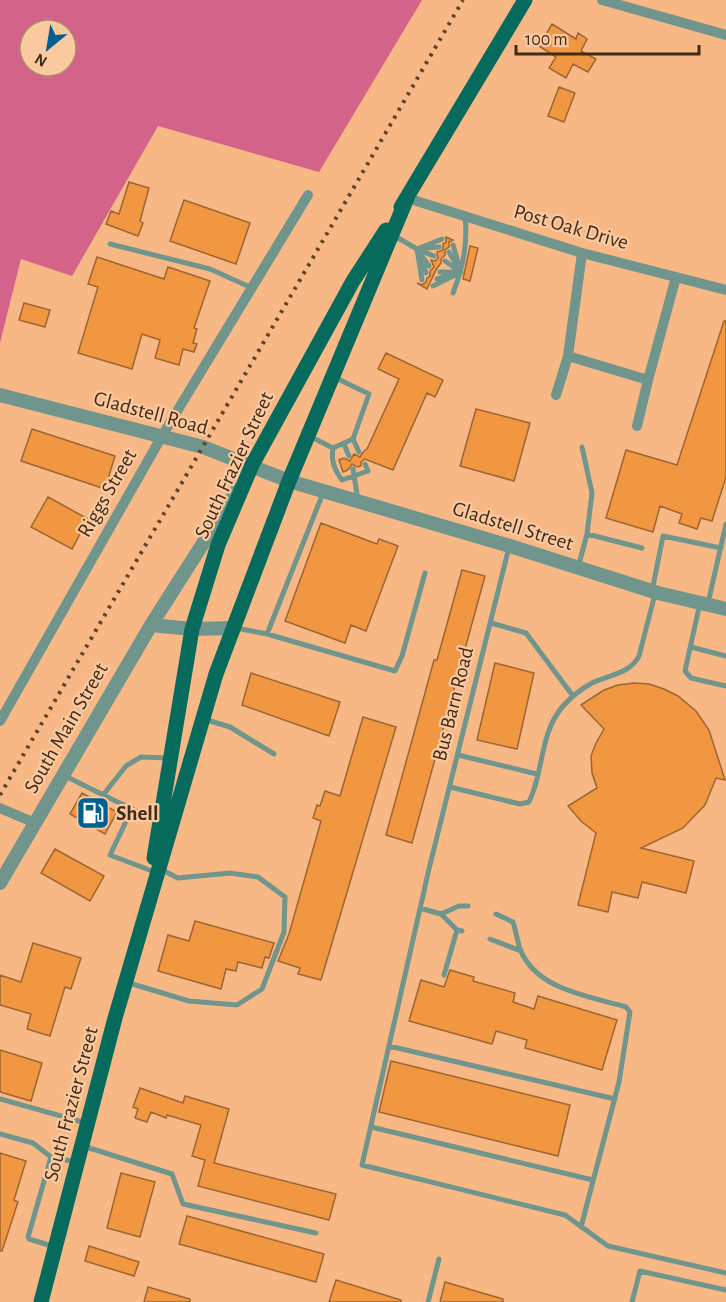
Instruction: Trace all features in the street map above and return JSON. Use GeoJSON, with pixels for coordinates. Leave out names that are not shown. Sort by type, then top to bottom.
{"type":"FeatureCollection","features":[{"type":"Feature","properties":{"kind":"main road","name":"South Frazier Street"},"geometry":{"type":"LineString","coordinates":[[41,1302],[144,917],[154,869],[169,758],[192,629],[218,545],[252,465],[353,281],[407,198],[525,0]]}},
{"type":"Feature","properties":{"kind":"main road","name":"South Frazier Street"},"geometry":{"type":"LineString","coordinates":[[154,869],[216,674],[233,628],[289,481],[407,198]]}},
{"type":"Feature","properties":{"kind":"street"},"geometry":{"type":"LineString","coordinates":[[602,0],[726,34]]}},
{"type":"Feature","properties":{"kind":"street","name":"Riggs Street"},"geometry":{"type":"LineString","coordinates":[[0,721],[162,436],[308,195]]}},
{"type":"Feature","properties":{"kind":"street","name":"Post Oak Drive"},"geometry":{"type":"LineString","coordinates":[[407,198],[582,252],[726,290]]}},
{"type":"Feature","properties":{"kind":"street"},"geometry":{"type":"LineString","coordinates":[[556,395],[568,356],[582,252]]}},
{"type":"Feature","properties":{"kind":"street"},"geometry":{"type":"LineString","coordinates":[[637,426],[676,277]]}},
{"type":"Feature","properties":{"kind":"street"},"geometry":{"type":"LineString","coordinates":[[568,356],[648,380]]}},
{"type":"Feature","properties":{"kind":"street","name":"Gladstell Road"},"geometry":{"type":"LineString","coordinates":[[0,395],[203,447],[289,481]]}},
{"type":"Feature","properties":{"kind":"street","name":"South Main Street"},"geometry":{"type":"LineString","coordinates":[[0,883],[151,625],[252,465]]}},
{"type":"Feature","properties":{"kind":"street","name":"Gladstell Street"},"geometry":{"type":"LineString","coordinates":[[289,481],[510,546],[654,592],[726,609]]}},
{"type":"Feature","properties":{"kind":"street"},"geometry":{"type":"LineString","coordinates":[[151,625],[192,629],[233,628]]}},
{"type":"Feature","properties":{"kind":"street"},"geometry":{"type":"LineString","coordinates":[[0,808],[35,823]]}},
{"type":"Feature","properties":{"kind":"lane"},"geometry":{"type":"LineString","coordinates":[[453,293],[461,272],[468,237],[465,216]]}},
{"type":"Feature","properties":{"kind":"lane"},"geometry":{"type":"LineString","coordinates":[[392,235],[434,256]]}},
{"type":"Feature","properties":{"kind":"lane"},"geometry":{"type":"LineString","coordinates":[[417,249],[442,239]]}},
{"type":"Feature","properties":{"kind":"lane"},"geometry":{"type":"LineString","coordinates":[[110,244],[210,269],[252,288]]}},
{"type":"Feature","properties":{"kind":"lane"},"geometry":{"type":"LineString","coordinates":[[453,245],[461,272]]}},
{"type":"Feature","properties":{"kind":"lane"},"geometry":{"type":"LineString","coordinates":[[417,249],[439,247]]}},
{"type":"Feature","properties":{"kind":"lane"},"geometry":{"type":"LineString","coordinates":[[417,249],[429,266]]}},
{"type":"Feature","properties":{"kind":"lane"},"geometry":{"type":"LineString","coordinates":[[417,249],[426,273]]}},
{"type":"Feature","properties":{"kind":"lane"},"geometry":{"type":"LineString","coordinates":[[417,249],[422,280]]}},
{"type":"Feature","properties":{"kind":"lane"},"geometry":{"type":"LineString","coordinates":[[449,252],[461,272]]}},
{"type":"Feature","properties":{"kind":"lane"},"geometry":{"type":"LineString","coordinates":[[445,261],[461,272]]}},
{"type":"Feature","properties":{"kind":"lane"},"geometry":{"type":"LineString","coordinates":[[440,272],[461,272]]}},
{"type":"Feature","properties":{"kind":"lane"},"geometry":{"type":"LineString","coordinates":[[437,279],[461,272]]}},
{"type":"Feature","properties":{"kind":"lane"},"geometry":{"type":"LineString","coordinates":[[433,286],[461,272]]}},
{"type":"Feature","properties":{"kind":"lane"},"geometry":{"type":"LineString","coordinates":[[332,376],[369,394],[353,440],[359,452]]}},
{"type":"Feature","properties":{"kind":"lane"},"geometry":{"type":"LineString","coordinates":[[308,435],[333,448],[353,440]]}},
{"type":"Feature","properties":{"kind":"lane"},"geometry":{"type":"LineString","coordinates":[[344,444],[349,456]]}},
{"type":"Feature","properties":{"kind":"lane"},"geometry":{"type":"LineString","coordinates":[[578,568],[587,534],[592,493],[582,447]]}},
{"type":"Feature","properties":{"kind":"lane"},"geometry":{"type":"LineString","coordinates":[[333,448],[332,459],[342,480],[368,471],[365,464]]}},
{"type":"Feature","properties":{"kind":"lane"},"geometry":{"type":"LineString","coordinates":[[353,469],[358,502]]}},
{"type":"Feature","properties":{"kind":"lane"},"geometry":{"type":"LineString","coordinates":[[267,634],[324,492]]}},
{"type":"Feature","properties":{"kind":"lane"},"geometry":{"type":"LineString","coordinates":[[726,524],[685,671],[686,675],[691,678],[726,687]]}},
{"type":"Feature","properties":{"kind":"lane"},"geometry":{"type":"LineString","coordinates":[[587,534],[642,548]]}},
{"type":"Feature","properties":{"kind":"lane"},"geometry":{"type":"LineString","coordinates":[[450,787],[525,804],[531,798],[551,724],[559,711],[573,696],[592,683],[628,669],[639,656],[654,592],[663,536],[721,548]]}},
{"type":"Feature","properties":{"kind":"lane","name":"Bus Barn Road"},"geometry":{"type":"LineString","coordinates":[[510,546],[429,869],[362,1165],[565,1215],[581,1227]]}},
{"type":"Feature","properties":{"kind":"lane"},"geometry":{"type":"LineString","coordinates":[[233,628],[267,634],[395,671],[402,656],[424,573]]}},
{"type":"Feature","properties":{"kind":"lane"},"geometry":{"type":"LineString","coordinates":[[491,623],[526,633],[573,696]]}},
{"type":"Feature","properties":{"kind":"lane"},"geometry":{"type":"LineString","coordinates":[[691,647],[726,656]]}},
{"type":"Feature","properties":{"kind":"lane"},"geometry":{"type":"LineString","coordinates":[[203,719],[230,727],[274,754]]}},
{"type":"Feature","properties":{"kind":"lane"},"geometry":{"type":"LineString","coordinates":[[458,755],[537,774]]}},
{"type":"Feature","properties":{"kind":"lane"},"geometry":{"type":"LineString","coordinates":[[103,795],[126,766],[141,758],[169,758]]}},
{"type":"Feature","properties":{"kind":"lane"},"geometry":{"type":"LineString","coordinates":[[63,775],[159,823]]}},
{"type":"Feature","properties":{"kind":"lane"},"geometry":{"type":"LineString","coordinates":[[125,982],[189,1001],[237,1005],[262,989],[284,932],[285,897],[258,877],[230,873],[178,878],[110,855],[132,809]]}},
{"type":"Feature","properties":{"kind":"lane"},"geometry":{"type":"LineString","coordinates":[[441,914],[459,906],[468,906]]}},
{"type":"Feature","properties":{"kind":"lane"},"geometry":{"type":"LineString","coordinates":[[420,908],[441,914],[460,930],[444,975]]}},
{"type":"Feature","properties":{"kind":"lane"},"geometry":{"type":"LineString","coordinates":[[496,914],[513,922],[521,951],[542,978],[560,988],[626,1007],[630,1012],[615,1099],[581,1227],[608,1246],[726,1273]]}},
{"type":"Feature","properties":{"kind":"lane"},"geometry":{"type":"LineString","coordinates":[[490,939],[521,951]]}},
{"type":"Feature","properties":{"kind":"lane"},"geometry":{"type":"LineString","coordinates":[[389,1046],[615,1099]]}},
{"type":"Feature","properties":{"kind":"lane"},"geometry":{"type":"LineString","coordinates":[[0,1099],[88,1123]]}},
{"type":"Feature","properties":{"kind":"lane"},"geometry":{"type":"LineString","coordinates":[[371,1127],[593,1180]]}},
{"type":"Feature","properties":{"kind":"lane"},"geometry":{"type":"LineString","coordinates":[[0,1134],[33,1143],[51,1157],[77,1162]]}},
{"type":"Feature","properties":{"kind":"lane"},"geometry":{"type":"LineString","coordinates":[[82,1145],[172,1173],[183,1204],[316,1233]]}},
{"type":"Feature","properties":{"kind":"lane"},"geometry":{"type":"LineString","coordinates":[[51,1157],[28,1237],[55,1247]]}},
{"type":"Feature","properties":{"kind":"lane"},"geometry":{"type":"LineString","coordinates":[[429,1302],[439,1259]]}},
{"type":"Feature","properties":{"kind":"lane"},"geometry":{"type":"LineString","coordinates":[[632,1302],[640,1271],[726,1290]]}},
{"type":"Feature","properties":{"kind":"shaded area"},"geometry":{"type":"Polygon","coordinates":[[[0,0],[422,0],[319,172],[158,126],[72,276],[21,259],[0,343],[0,0]]]}},
{"type":"Feature","properties":{"kind":"building"},"geometry":{"type":"Polygon","coordinates":[[[552,24],[576,39],[578,33],[587,39],[581,51],[596,59],[588,72],[573,64],[566,78],[549,68],[556,57],[539,46],[552,24]]]}},
{"type":"Feature","properties":{"kind":"building"},"geometry":{"type":"Polygon","coordinates":[[[559,87],[575,93],[564,122],[548,116],[559,87]]]}},
{"type":"Feature","properties":{"kind":"building"},"geometry":{"type":"Polygon","coordinates":[[[129,182],[149,188],[140,221],[143,223],[138,236],[106,224],[111,211],[119,214],[129,182]]]}},
{"type":"Feature","properties":{"kind":"building"},"geometry":{"type":"Polygon","coordinates":[[[184,200],[250,223],[236,264],[170,241],[184,200]]]}},
{"type":"Feature","properties":{"kind":"building"},"geometry":{"type":"Polygon","coordinates":[[[446,237],[453,240],[449,242],[449,247],[445,250],[445,255],[427,289],[417,283],[422,285],[430,276],[430,271],[434,267],[431,260],[435,261],[438,258],[437,252],[443,250],[446,237]]]}},
{"type":"Feature","properties":{"kind":"building"},"geometry":{"type":"Polygon","coordinates":[[[470,246],[478,248],[470,281],[463,279],[470,246]]]}},
{"type":"Feature","properties":{"kind":"building"},"geometry":{"type":"Polygon","coordinates":[[[97,257],[164,279],[168,267],[210,281],[194,328],[197,329],[193,343],[197,344],[194,352],[183,349],[179,365],[155,358],[160,340],[142,334],[132,369],[78,353],[98,287],[88,284],[97,257]]]}},
{"type":"Feature","properties":{"kind":"building"},"geometry":{"type":"Polygon","coordinates":[[[24,303],[50,310],[45,327],[19,320],[24,303]]]}},
{"type":"Feature","properties":{"kind":"building"},"geometry":{"type":"Polygon","coordinates":[[[724,321],[726,321],[726,477],[712,521],[701,518],[697,529],[679,523],[682,514],[660,506],[653,532],[606,518],[626,450],[677,465],[724,321]]]}},
{"type":"Feature","properties":{"kind":"building"},"geometry":{"type":"Polygon","coordinates":[[[386,353],[443,380],[435,397],[427,393],[393,470],[365,459],[361,462],[361,466],[357,467],[352,464],[348,470],[343,472],[339,460],[344,458],[350,461],[354,454],[360,457],[367,449],[399,379],[378,369],[386,353]]]}},
{"type":"Feature","properties":{"kind":"building"},"geometry":{"type":"Polygon","coordinates":[[[476,409],[530,423],[514,481],[460,466],[476,409]]]}},
{"type":"Feature","properties":{"kind":"building"},"geometry":{"type":"Polygon","coordinates":[[[32,429],[115,456],[105,489],[21,461],[32,429]]]}},
{"type":"Feature","properties":{"kind":"building"},"geometry":{"type":"Polygon","coordinates":[[[48,497],[88,519],[72,549],[31,527],[48,497]]]}},
{"type":"Feature","properties":{"kind":"building"},"geometry":{"type":"Polygon","coordinates":[[[321,523],[377,544],[379,539],[398,546],[366,631],[351,625],[345,643],[285,621],[321,523]]]}},
{"type":"Feature","properties":{"kind":"building"},"geometry":{"type":"Polygon","coordinates":[[[462,570],[485,576],[412,843],[386,835],[434,660],[437,660],[462,570]]]}},
{"type":"Feature","properties":{"kind":"building"},"geometry":{"type":"Polygon","coordinates":[[[495,663],[534,673],[517,749],[477,740],[495,663]]]}},
{"type":"Feature","properties":{"kind":"building"},"geometry":{"type":"Polygon","coordinates":[[[251,673],[340,702],[329,736],[242,705],[251,673]]]}},
{"type":"Feature","properties":{"kind":"building"},"geometry":{"type":"Polygon","coordinates":[[[634,683],[649,684],[664,689],[678,696],[696,711],[709,730],[725,780],[716,778],[705,805],[683,828],[641,848],[694,861],[686,893],[642,882],[638,898],[612,892],[608,912],[578,905],[596,833],[568,806],[597,788],[592,773],[591,756],[604,729],[581,705],[604,690],[634,683]]]}},
{"type":"Feature","properties":{"kind":"building"},"geometry":{"type":"Polygon","coordinates":[[[363,717],[396,727],[321,980],[298,974],[300,968],[278,961],[289,934],[321,821],[313,818],[317,805],[320,806],[325,791],[340,796],[363,717]]]}},
{"type":"Feature","properties":{"kind":"building","name":"Shell"},"geometry":{"type":"Polygon","coordinates":[[[82,793],[117,812],[105,834],[70,814],[82,793]]]}},
{"type":"Feature","properties":{"kind":"building"},"geometry":{"type":"Polygon","coordinates":[[[55,849],[104,876],[90,901],[41,873],[55,849]]]}},
{"type":"Feature","properties":{"kind":"building"},"geometry":{"type":"Polygon","coordinates":[[[195,921],[274,943],[269,958],[265,957],[262,968],[238,962],[236,971],[226,969],[221,989],[158,971],[168,935],[189,941],[195,921]]]}},
{"type":"Feature","properties":{"kind":"building"},"geometry":{"type":"Polygon","coordinates":[[[33,943],[81,958],[71,989],[65,987],[50,1036],[27,1029],[31,1014],[0,1005],[0,975],[21,982],[33,943]]]}},
{"type":"Feature","properties":{"kind":"building"},"geometry":{"type":"Polygon","coordinates":[[[450,970],[474,977],[473,981],[515,993],[513,1002],[534,1009],[538,996],[617,1020],[602,1070],[525,1048],[527,1040],[496,1031],[492,1044],[409,1021],[421,980],[444,987],[450,970]]]}},
{"type":"Feature","properties":{"kind":"building"},"geometry":{"type":"Polygon","coordinates":[[[0,1050],[42,1063],[31,1101],[0,1092],[0,1050]]]}},
{"type":"Feature","properties":{"kind":"building"},"geometry":{"type":"Polygon","coordinates":[[[391,1061],[570,1105],[558,1156],[379,1112],[391,1061]]]}},
{"type":"Feature","properties":{"kind":"building"},"geometry":{"type":"Polygon","coordinates":[[[140,1088],[183,1103],[185,1096],[229,1109],[214,1163],[336,1194],[329,1220],[198,1186],[205,1160],[192,1156],[201,1125],[167,1115],[166,1118],[151,1112],[147,1122],[135,1118],[138,1109],[133,1107],[140,1088]]]}},
{"type":"Feature","properties":{"kind":"building"},"geometry":{"type":"Polygon","coordinates":[[[0,1153],[26,1161],[14,1200],[18,1202],[2,1251],[0,1251],[0,1153]]]}},
{"type":"Feature","properties":{"kind":"building"},"geometry":{"type":"Polygon","coordinates":[[[121,1173],[155,1182],[140,1237],[107,1228],[121,1173]]]}},
{"type":"Feature","properties":{"kind":"building"},"geometry":{"type":"Polygon","coordinates":[[[187,1216],[324,1254],[316,1282],[179,1244],[187,1216]]]}},
{"type":"Feature","properties":{"kind":"building"},"geometry":{"type":"Polygon","coordinates":[[[89,1246],[139,1262],[134,1276],[85,1261],[89,1246]]]}},
{"type":"Feature","properties":{"kind":"building"},"geometry":{"type":"Polygon","coordinates":[[[336,1280],[401,1300],[401,1302],[329,1302],[336,1280]]]}},
{"type":"Feature","properties":{"kind":"building"},"geometry":{"type":"Polygon","coordinates":[[[445,1282],[503,1299],[503,1302],[440,1302],[445,1282]]]}},
{"type":"Feature","properties":{"kind":"building"},"geometry":{"type":"Polygon","coordinates":[[[148,1287],[190,1299],[190,1302],[144,1302],[148,1287]]]}},
{"type":"Feature","properties":{"kind":"railway"},"geometry":{"type":"LineString","coordinates":[[0,795],[463,0]]}},
{"type":"Feature","properties":{"kind":"place","name":"Shell"},"geometry":{"type":"Point","coordinates":[93,813]}}]}
